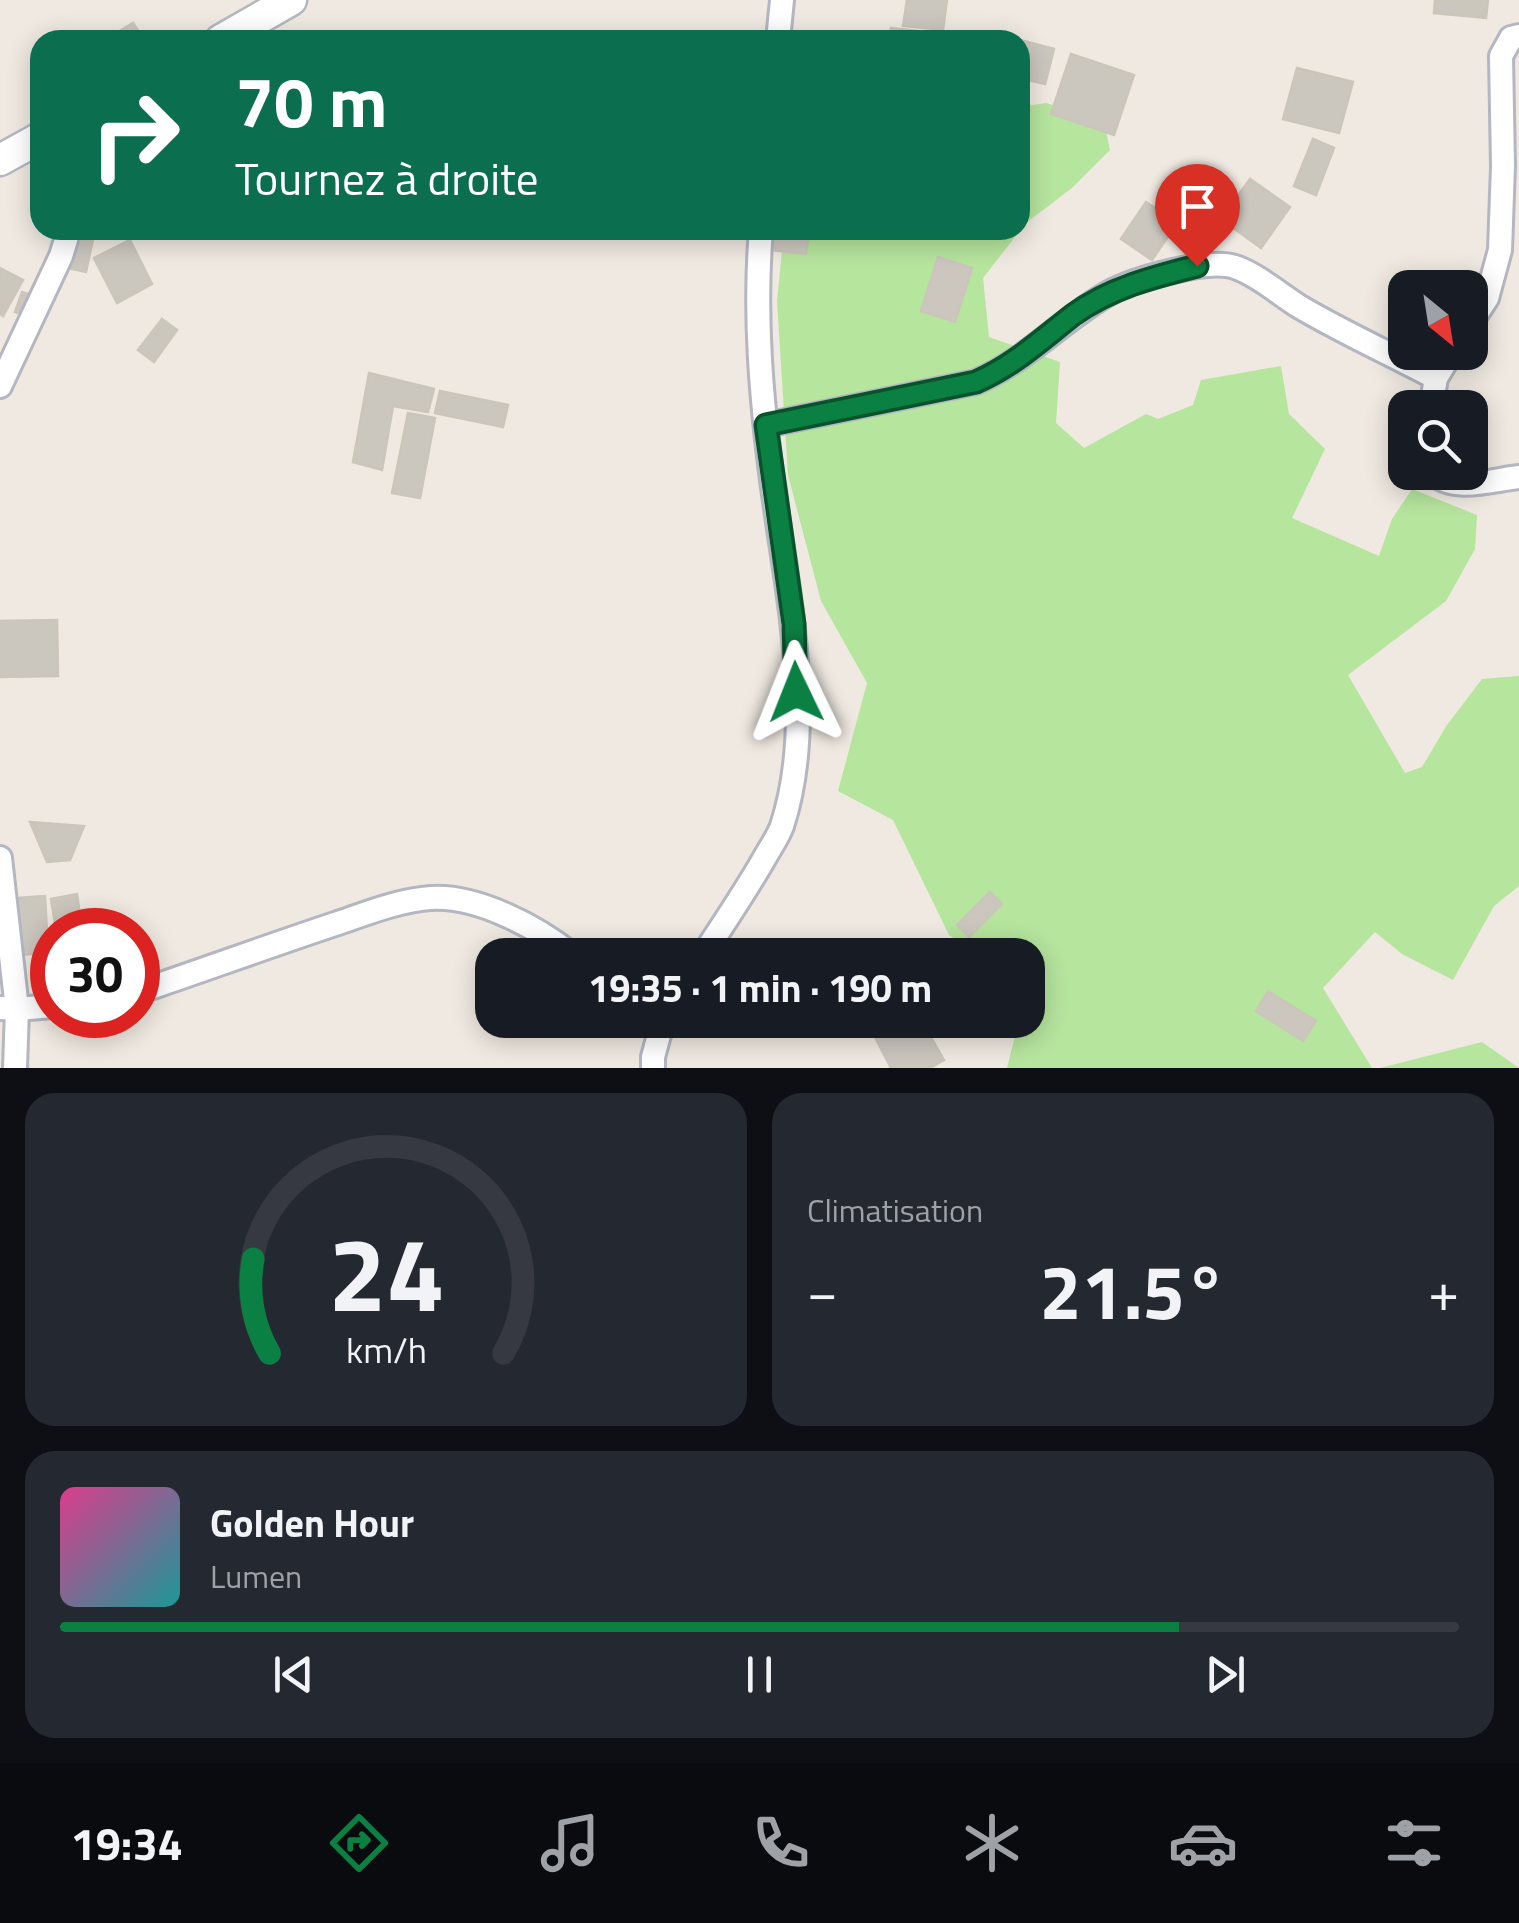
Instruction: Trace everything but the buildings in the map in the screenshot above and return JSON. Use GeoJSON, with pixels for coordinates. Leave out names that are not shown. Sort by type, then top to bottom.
{"type":"FeatureCollection","features":[{"type":"Feature","properties":{"kind":"street"},"geometry":{"type":"LineString","coordinates":[[239,30],[291,0]]}},
{"type":"Feature","properties":{"kind":"street"},"geometry":{"type":"LineString","coordinates":[[779,30],[782,0]]}},
{"type":"Feature","properties":{"kind":"street"},"geometry":{"type":"LineString","coordinates":[[1488,294],[1500,250],[1501,56],[1512,38],[1519,36]]}},
{"type":"Feature","properties":{"kind":"street"},"geometry":{"type":"LineString","coordinates":[[0,160],[30,144]]}},
{"type":"Feature","properties":{"kind":"street"},"geometry":{"type":"LineString","coordinates":[[0,386],[65,240]]}},
{"type":"Feature","properties":{"kind":"street"},"geometry":{"type":"LineString","coordinates":[[714,938],[781,829],[794,778],[794,624],[762,387],[757,275],[760,240]]}},
{"type":"Feature","properties":{"kind":"street"},"geometry":{"type":"LineString","coordinates":[[766,425],[976,382],[999,372],[1074,314],[1114,291],[1197,266],[1233,266],[1302,308],[1436,378]]}},
{"type":"Feature","properties":{"kind":"street"},"geometry":{"type":"LineString","coordinates":[[1434,390],[1441,370]]}},
{"type":"Feature","properties":{"kind":"street"},"geometry":{"type":"LineString","coordinates":[[1488,481],[1519,477]]}},
{"type":"Feature","properties":{"kind":"street"},"geometry":{"type":"LineString","coordinates":[[0,858],[15,1068]]}},
{"type":"Feature","properties":{"kind":"street"},"geometry":{"type":"LineString","coordinates":[[160,984],[394,905],[433,898],[473,903],[549,938]]}},
{"type":"Feature","properties":{"kind":"street"},"geometry":{"type":"LineString","coordinates":[[653,1068],[657,1038]]}},
{"type":"Feature","properties":{"kind":"green space"},"geometry":{"type":"Polygon","coordinates":[[[1046,103],[1104,122],[1110,150],[1072,188],[1030,220],[1030,105],[1046,103]]]}},
{"type":"Feature","properties":{"kind":"green space"},"geometry":{"type":"Polygon","coordinates":[[[783,240],[1013,240],[983,278],[989,337],[1060,362],[1056,423],[1084,448],[1146,414],[1158,419],[1193,405],[1201,380],[1281,366],[1289,414],[1325,449],[1292,518],[1379,556],[1392,519],[1411,490],[1477,515],[1475,549],[1446,601],[1348,675],[1405,773],[1422,767],[1447,725],[1482,679],[1519,676],[1519,886],[1494,906],[1453,980],[1402,954],[1375,932],[1323,988],[1372,1068],[1007,1068],[1014,1038],[1045,1038],[1045,938],[949,935],[893,820],[838,791],[867,683],[821,601],[788,475],[777,301],[783,240]]]}},
{"type":"Feature","properties":{"kind":"green space"},"geometry":{"type":"Polygon","coordinates":[[[1482,1042],[1519,1068],[1380,1068],[1482,1042]]]}},
{"type":"Feature","properties":{"kind":"route"},"geometry":{"type":"LineString","coordinates":[[796,692],[794,624],[766,425],[976,382],[999,372],[1074,314],[1114,291],[1197,266]]}}]}
